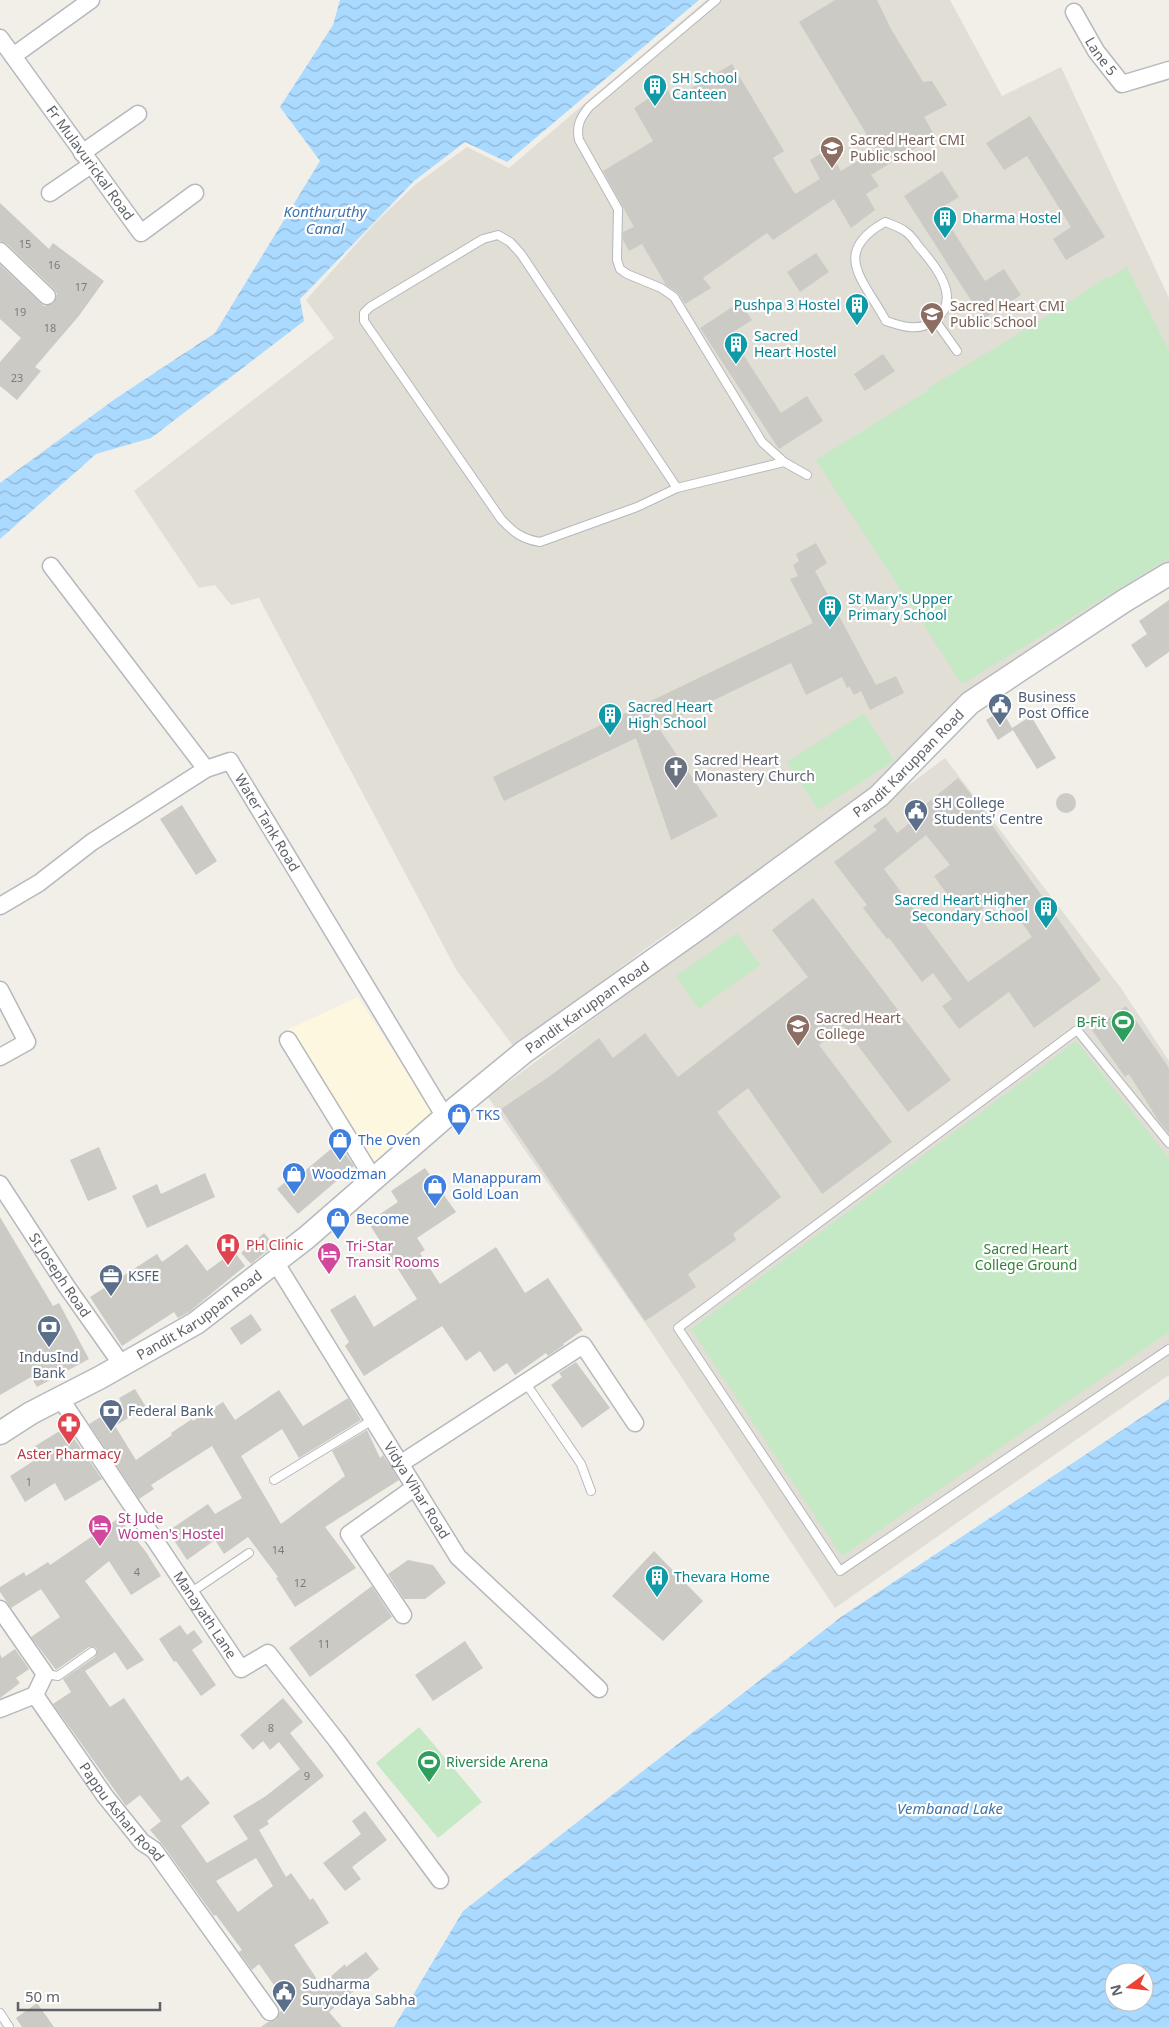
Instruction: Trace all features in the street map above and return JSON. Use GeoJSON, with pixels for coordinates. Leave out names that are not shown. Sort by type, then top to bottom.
{"type":"FeatureCollection","features":[{"type":"Feature","properties":{"kind":"main road","name":"Pandit Karuppan Road"},"geometry":{"type":"LineString","coordinates":[[0,1433],[31,1413],[196,1323],[274,1260],[306,1238],[373,1178],[524,1052],[710,920],[879,796],[970,703],[1169,574]]}},
{"type":"Feature","properties":{"kind":"street"},"geometry":{"type":"LineString","coordinates":[[13,56],[91,0]]}},
{"type":"Feature","properties":{"kind":"street","name":"Lane 5"},"geometry":{"type":"LineString","coordinates":[[1074,12],[1096,51],[1122,84],[1169,70]]}},
{"type":"Feature","properties":{"kind":"street","name":"Fr Mulavurickal Road"},"geometry":{"type":"LineString","coordinates":[[0,38],[141,233],[195,193]]}},
{"type":"Feature","properties":{"kind":"street"},"geometry":{"type":"LineString","coordinates":[[50,193],[138,114]]}},
{"type":"Feature","properties":{"kind":"street"},"geometry":{"type":"LineString","coordinates":[[0,251],[47,296]]}},
{"type":"Feature","properties":{"kind":"street"},"geometry":{"type":"LineString","coordinates":[[51,566],[206,769]]}},
{"type":"Feature","properties":{"kind":"street","name":"Water Tank Road"},"geometry":{"type":"LineString","coordinates":[[0,906],[39,883],[92,842],[206,769],[230,762],[445,1117]]}},
{"type":"Feature","properties":{"kind":"street"},"geometry":{"type":"LineString","coordinates":[[0,990],[28,1042],[0,1057]]}},
{"type":"Feature","properties":{"kind":"street"},"geometry":{"type":"LineString","coordinates":[[288,1040],[373,1178]]}},
{"type":"Feature","properties":{"kind":"street","name":"St Joseph Road"},"geometry":{"type":"LineString","coordinates":[[0,1184],[67,1288],[122,1365]]}},
{"type":"Feature","properties":{"kind":"street","name":"Vidya Vihar Road"},"geometry":{"type":"LineString","coordinates":[[274,1260],[458,1557],[599,1690]]}},
{"type":"Feature","properties":{"kind":"street"},"geometry":{"type":"LineString","coordinates":[[400,1464],[582,1344],[635,1423]]}},
{"type":"Feature","properties":{"kind":"street","name":"Manayath Lane"},"geometry":{"type":"LineString","coordinates":[[60,1398],[241,1669],[268,1653],[337,1741],[440,1880]]}},
{"type":"Feature","properties":{"kind":"street"},"geometry":{"type":"LineString","coordinates":[[403,1615],[349,1534],[415,1487]]}},
{"type":"Feature","properties":{"kind":"street"},"geometry":{"type":"LineString","coordinates":[[0,1609],[45,1674],[35,1695],[0,1709]]}},
{"type":"Feature","properties":{"kind":"street","name":"Pappu Ashan Road"},"geometry":{"type":"LineString","coordinates":[[35,1695],[106,1796],[142,1842],[154,1850],[270,2012]]}},
{"type":"Feature","properties":{"kind":"lane"},"geometry":{"type":"LineString","coordinates":[[716,0],[589,107],[580,118],[577,130],[579,140],[618,209],[617,260],[620,269],[627,274],[660,288],[674,298],[762,442],[784,462],[807,474]]}},
{"type":"Feature","properties":{"kind":"lane"},"geometry":{"type":"LineString","coordinates":[[885,222],[898,226],[909,234],[928,257],[943,280],[948,302],[942,315],[935,320],[928,326],[920,327],[904,327],[886,321],[854,263],[856,248],[869,231],[885,222]]}},
{"type":"Feature","properties":{"kind":"lane"},"geometry":{"type":"LineString","coordinates":[[677,488],[521,254],[510,242],[498,235],[483,239],[370,307],[364,313],[364,321],[501,519],[515,534],[527,540],[540,542],[637,507],[677,488],[784,462]]}},
{"type":"Feature","properties":{"kind":"lane"},"geometry":{"type":"LineString","coordinates":[[935,320],[957,351]]}},
{"type":"Feature","properties":{"kind":"lane"},"geometry":{"type":"LineString","coordinates":[[1169,1142],[1077,1030],[678,1328],[840,1571],[1169,1349]]}},
{"type":"Feature","properties":{"kind":"lane"},"geometry":{"type":"LineString","coordinates":[[525,1382],[581,1464],[590,1491]]}},
{"type":"Feature","properties":{"kind":"lane"},"geometry":{"type":"LineString","coordinates":[[274,1480],[374,1419]]}},
{"type":"Feature","properties":{"kind":"lane"},"geometry":{"type":"LineString","coordinates":[[190,1593],[249,1553]]}},
{"type":"Feature","properties":{"kind":"lane"},"geometry":{"type":"LineString","coordinates":[[45,1674],[58,1676],[92,1652]]}},
{"type":"Feature","properties":{"kind":"lane"},"geometry":{"type":"LineString","coordinates":[[0,2013],[10,2027]]}},
{"type":"Feature","properties":{"kind":"shaded area"},"geometry":{"type":"Polygon","coordinates":[[[706,0],[950,0],[1002,96],[1061,67],[1169,298],[1169,568],[945,710],[876,789],[648,947],[514,1047],[457,971],[259,598],[231,605],[215,585],[199,588],[134,491],[334,338],[306,300],[375,223],[416,184],[467,147],[509,168],[706,0]]]}},
{"type":"Feature","properties":{"kind":"shaded area"},"geometry":{"type":"Polygon","coordinates":[[[945,758],[1121,988],[1169,1061],[1169,1375],[835,1608],[650,1330],[488,1097],[945,758]]]}},
{"type":"Feature","properties":{"kind":"shaded area"},"geometry":{"type":"Polygon","coordinates":[[[358,997],[434,1113],[374,1164],[287,1030],[358,997]]]}},
{"type":"Feature","properties":{"kind":"green space"},"geometry":{"type":"Polygon","coordinates":[[[1127,267],[1169,351],[1169,558],[962,684],[816,460],[929,390],[928,388],[1032,326],[1108,276],[1110,278],[1127,267]]]}},
{"type":"Feature","properties":{"kind":"green space"},"geometry":{"type":"Polygon","coordinates":[[[864,713],[894,761],[818,810],[787,762],[864,713]]]}},
{"type":"Feature","properties":{"kind":"green space"},"geometry":{"type":"Polygon","coordinates":[[[737,933],[760,965],[699,1009],[676,976],[737,933]]]}},
{"type":"Feature","properties":{"kind":"green space","name":"Sacred Heart College Ground"},"geometry":{"type":"Polygon","coordinates":[[[1076,1041],[1169,1158],[1169,1332],[842,1556],[691,1329],[1076,1041]]]}},
{"type":"Feature","properties":{"kind":"green space","name":"Riverside Arena"},"geometry":{"type":"Polygon","coordinates":[[[419,1727],[482,1802],[438,1838],[376,1763],[419,1727]]]}},
{"type":"Feature","properties":{"kind":"water","name":"Konthuruthy Canal"},"geometry":{"type":"Polygon","coordinates":[[[340,0],[699,0],[507,162],[465,142],[414,181],[300,299],[304,321],[151,438],[96,454],[0,539],[0,483],[115,399],[215,333],[320,161],[280,107],[333,25],[340,0]]]}},
{"type":"Feature","properties":{"kind":"water","name":"Vembanad Lake"},"geometry":{"type":"Polygon","coordinates":[[[1169,1399],[1169,2027],[394,2027],[463,1911],[841,1617],[1169,1399]]]}},
{"type":"Feature","properties":{"kind":"building"},"geometry":{"type":"Polygon","coordinates":[[[835,0],[877,0],[891,29],[923,82],[932,81],[947,105],[924,117],[935,136],[871,175],[879,186],[866,194],[875,210],[851,228],[834,199],[773,240],[767,233],[703,278],[711,288],[685,304],[678,293],[666,285],[642,244],[629,251],[623,240],[623,232],[634,227],[603,171],[653,141],[634,108],[666,87],[673,99],[732,64],[784,151],[773,158],[795,194],[820,179],[810,160],[828,149],[841,171],[876,150],[799,22],[835,0]]]}},
{"type":"Feature","properties":{"kind":"building"},"geometry":{"type":"Polygon","coordinates":[[[1030,116],[1105,237],[1066,260],[1053,239],[1071,227],[1027,156],[1004,170],[986,143],[1030,116]]]}},
{"type":"Feature","properties":{"kind":"building","name":"Dharma Hostel"},"geometry":{"type":"Polygon","coordinates":[[[942,171],[959,197],[939,209],[985,281],[1004,269],[1021,295],[983,319],[904,196],[942,171]]]}},
{"type":"Feature","properties":{"kind":"building"},"geometry":{"type":"Polygon","coordinates":[[[0,203],[49,249],[53,243],[104,281],[78,317],[35,367],[41,371],[17,400],[0,386],[0,362],[21,338],[0,319],[0,265],[44,306],[54,303],[57,294],[7,244],[0,241],[0,203]]]}},
{"type":"Feature","properties":{"kind":"building"},"geometry":{"type":"Polygon","coordinates":[[[816,253],[829,272],[800,292],[787,272],[816,253]]]}},
{"type":"Feature","properties":{"kind":"building","name":"Sacred Heart Hostel"},"geometry":{"type":"Polygon","coordinates":[[[740,302],[752,320],[730,334],[781,413],[807,396],[823,421],[779,449],[700,328],[740,302]]]}},
{"type":"Feature","properties":{"kind":"building"},"geometry":{"type":"Polygon","coordinates":[[[883,354],[895,371],[865,391],[854,374],[883,354]]]}},
{"type":"Feature","properties":{"kind":"building"},"geometry":{"type":"Polygon","coordinates":[[[816,543],[827,563],[815,571],[876,685],[896,676],[904,693],[870,710],[861,691],[854,695],[849,686],[847,688],[842,677],[806,695],[791,663],[658,727],[718,816],[671,840],[636,738],[504,801],[493,777],[813,623],[790,579],[798,576],[793,565],[799,561],[796,554],[816,543]]]}},
{"type":"Feature","properties":{"kind":"building"},"geometry":{"type":"Polygon","coordinates":[[[1169,600],[1169,652],[1146,668],[1131,645],[1147,634],[1139,621],[1169,600]]]}},
{"type":"Feature","properties":{"kind":"building"},"geometry":{"type":"Polygon","coordinates":[[[1002,710],[1012,728],[1031,716],[1056,758],[1037,769],[1013,730],[998,740],[986,720],[1002,710]]]}},
{"type":"Feature","properties":{"kind":"building"},"geometry":{"type":"Polygon","coordinates":[[[958,778],[991,820],[989,821],[1101,980],[1034,1028],[1009,992],[959,1029],[942,1006],[952,999],[933,973],[922,982],[889,938],[887,939],[863,908],[867,905],[834,862],[877,830],[873,826],[885,817],[897,833],[922,813],[920,809],[958,778]],[[926,835],[884,869],[968,982],[1032,937],[1002,895],[966,921],[934,876],[950,865],[926,835]]]}},
{"type":"Feature","properties":{"kind":"building"},"geometry":{"type":"Polygon","coordinates":[[[1066,793],[1073,796],[1076,803],[1073,810],[1066,813],[1059,810],[1056,803],[1059,796],[1066,793]]]}},
{"type":"Feature","properties":{"kind":"building"},"geometry":{"type":"Polygon","coordinates":[[[182,805],[217,861],[196,875],[160,819],[182,805]]]}},
{"type":"Feature","properties":{"kind":"building"},"geometry":{"type":"Polygon","coordinates":[[[813,898],[951,1080],[908,1112],[843,1026],[819,1045],[892,1142],[822,1194],[748,1088],[717,1112],[781,1197],[733,1234],[736,1240],[688,1274],[696,1287],[645,1321],[501,1109],[550,1076],[599,1038],[613,1058],[645,1033],[678,1077],[808,977],[772,930],[813,898]]]}},
{"type":"Feature","properties":{"kind":"building"},"geometry":{"type":"Polygon","coordinates":[[[1126,1006],[1169,1068],[1169,1134],[1129,1074],[1125,1077],[1092,1030],[1126,1006]]]}},
{"type":"Feature","properties":{"kind":"building"},"geometry":{"type":"Polygon","coordinates":[[[338,1143],[354,1166],[298,1214],[277,1189],[291,1177],[294,1180],[338,1143]]]}},
{"type":"Feature","properties":{"kind":"building"},"geometry":{"type":"Polygon","coordinates":[[[99,1147],[117,1189],[88,1201],[70,1160],[99,1147]]]}},
{"type":"Feature","properties":{"kind":"building"},"geometry":{"type":"Polygon","coordinates":[[[425,1168],[456,1212],[417,1238],[425,1250],[420,1253],[440,1284],[496,1247],[525,1293],[548,1278],[583,1330],[548,1356],[546,1353],[515,1375],[507,1363],[494,1372],[480,1351],[466,1361],[442,1326],[364,1376],[345,1346],[349,1342],[330,1310],[355,1295],[374,1327],[417,1299],[368,1222],[398,1202],[391,1191],[425,1168]]]}},
{"type":"Feature","properties":{"kind":"building"},"geometry":{"type":"Polygon","coordinates":[[[205,1173],[215,1197],[147,1228],[132,1196],[157,1184],[161,1194],[205,1173]]]}},
{"type":"Feature","properties":{"kind":"building"},"geometry":{"type":"Polygon","coordinates":[[[0,1217],[53,1306],[59,1303],[89,1359],[37,1387],[31,1377],[0,1395],[0,1217]]]}},
{"type":"Feature","properties":{"kind":"building"},"geometry":{"type":"Polygon","coordinates":[[[264,1233],[274,1245],[251,1264],[241,1253],[264,1233]]]}},
{"type":"Feature","properties":{"kind":"building"},"geometry":{"type":"Polygon","coordinates":[[[187,1244],[207,1271],[234,1251],[245,1266],[189,1312],[178,1318],[174,1312],[122,1346],[90,1297],[157,1254],[162,1262],[187,1244]]]}},
{"type":"Feature","properties":{"kind":"building"},"geometry":{"type":"Polygon","coordinates":[[[251,1314],[262,1330],[241,1345],[230,1328],[251,1314]]]}},
{"type":"Feature","properties":{"kind":"building"},"geometry":{"type":"Polygon","coordinates":[[[576,1362],[610,1408],[582,1428],[551,1385],[562,1377],[559,1373],[576,1362]]]}},
{"type":"Feature","properties":{"kind":"building"},"geometry":{"type":"Polygon","coordinates":[[[135,1389],[146,1407],[115,1426],[136,1460],[192,1419],[193,1421],[223,1402],[235,1420],[279,1390],[303,1426],[348,1398],[361,1420],[299,1458],[282,1429],[241,1456],[281,1524],[345,1476],[332,1451],[367,1430],[380,1458],[383,1455],[399,1480],[325,1527],[356,1568],[295,1607],[276,1578],[278,1577],[248,1537],[224,1554],[215,1540],[187,1560],[168,1531],[208,1504],[215,1514],[242,1498],[212,1446],[151,1485],[154,1489],[139,1499],[89,1424],[122,1404],[119,1398],[135,1389]]]}},
{"type":"Feature","properties":{"kind":"building"},"geometry":{"type":"Polygon","coordinates":[[[66,1427],[102,1479],[65,1501],[55,1483],[25,1502],[10,1476],[38,1458],[32,1448],[66,1427]]]}},
{"type":"Feature","properties":{"kind":"building"},"geometry":{"type":"Polygon","coordinates":[[[119,1518],[146,1552],[161,1576],[131,1595],[109,1561],[85,1581],[144,1660],[127,1670],[115,1652],[85,1671],[110,1707],[124,1698],[181,1781],[188,1776],[210,1803],[181,1826],[207,1863],[248,1839],[233,1816],[266,1796],[300,1769],[279,1742],[270,1750],[263,1741],[253,1750],[240,1735],[283,1698],[303,1722],[290,1733],[324,1776],[267,1821],[269,1824],[259,1830],[286,1877],[291,1873],[310,1900],[313,1898],[329,1923],[294,1945],[321,1985],[345,1964],[346,1967],[366,1952],[379,1969],[329,2012],[342,2027],[261,2027],[268,2022],[276,2020],[280,2012],[288,2005],[259,1964],[252,1970],[239,1952],[242,1950],[216,1915],[214,1916],[150,1830],[161,1821],[140,1795],[126,1806],[53,1704],[71,1692],[63,1679],[95,1657],[97,1649],[89,1647],[56,1670],[31,1637],[60,1617],[41,1589],[11,1608],[0,1592],[0,1587],[24,1572],[26,1576],[48,1562],[50,1565],[119,1518]],[[256,1858],[216,1881],[238,1912],[273,1886],[256,1858]]]}},
{"type":"Feature","properties":{"kind":"building","name":"Thevara Home"},"geometry":{"type":"Polygon","coordinates":[[[654,1551],[703,1601],[663,1641],[612,1596],[654,1551]]]}},
{"type":"Feature","properties":{"kind":"building"},"geometry":{"type":"Polygon","coordinates":[[[408,1560],[433,1565],[446,1583],[425,1599],[404,1599],[388,1574],[408,1560]]]}},
{"type":"Feature","properties":{"kind":"building"},"geometry":{"type":"Polygon","coordinates":[[[372,1586],[392,1617],[310,1677],[289,1648],[372,1586]]]}},
{"type":"Feature","properties":{"kind":"building"},"geometry":{"type":"Polygon","coordinates":[[[180,1625],[187,1635],[194,1630],[203,1642],[192,1650],[216,1685],[201,1696],[176,1661],[174,1662],[159,1639],[180,1625]]]}},
{"type":"Feature","properties":{"kind":"building"},"geometry":{"type":"Polygon","coordinates":[[[465,1641],[483,1668],[433,1701],[415,1675],[465,1641]]]}},
{"type":"Feature","properties":{"kind":"building"},"geometry":{"type":"Polygon","coordinates":[[[15,1649],[29,1669],[16,1678],[20,1683],[0,1698],[0,1654],[2,1658],[15,1649]]]}},
{"type":"Feature","properties":{"kind":"building"},"geometry":{"type":"Polygon","coordinates":[[[365,1811],[387,1840],[352,1867],[361,1879],[345,1891],[323,1863],[361,1834],[352,1821],[365,1811]]]}},
{"type":"Feature","properties":{"kind":"building"},"geometry":{"type":"Polygon","coordinates":[[[37,2003],[54,2027],[22,2027],[16,2018],[37,2003]]]}},
{"type":"Feature","properties":{"kind":"place","name":"SH School Canteen"},"geometry":{"type":"Point","coordinates":[655,107]}},
{"type":"Feature","properties":{"kind":"place","name":"Sacred Heart CMI Public school"},"geometry":{"type":"Point","coordinates":[832,169]}},
{"type":"Feature","properties":{"kind":"place","name":"Dharma Hostel"},"geometry":{"type":"Point","coordinates":[945,239]}},
{"type":"Feature","properties":{"kind":"place","name":"Pushpa 3 Hostel"},"geometry":{"type":"Point","coordinates":[857,326]}},
{"type":"Feature","properties":{"kind":"place","name":"Sacred Heart CMI Public School"},"geometry":{"type":"Point","coordinates":[932,335]}},
{"type":"Feature","properties":{"kind":"place","name":"Sacred Heart Hostel"},"geometry":{"type":"Point","coordinates":[736,365]}},
{"type":"Feature","properties":{"kind":"place","name":"St Mary's Upper Primary School"},"geometry":{"type":"Point","coordinates":[830,628]}},
{"type":"Feature","properties":{"kind":"place","name":"Business Post Office"},"geometry":{"type":"Point","coordinates":[1000,726]}},
{"type":"Feature","properties":{"kind":"place","name":"Sacred Heart High School"},"geometry":{"type":"Point","coordinates":[610,736]}},
{"type":"Feature","properties":{"kind":"place","name":"Sacred Heart Monastery Church"},"geometry":{"type":"Point","coordinates":[676,789]}},
{"type":"Feature","properties":{"kind":"place","name":"SH College Students' Centre"},"geometry":{"type":"Point","coordinates":[916,832]}},
{"type":"Feature","properties":{"kind":"place","name":"Sacred Heart Higher Secondary School"},"geometry":{"type":"Point","coordinates":[1046,929]}},
{"type":"Feature","properties":{"kind":"place","name":"B-Fit"},"geometry":{"type":"Point","coordinates":[1123,1043]}},
{"type":"Feature","properties":{"kind":"place","name":"Sacred Heart College"},"geometry":{"type":"Point","coordinates":[798,1047]}},
{"type":"Feature","properties":{"kind":"place","name":"TKS"},"geometry":{"type":"Point","coordinates":[459,1136]}},
{"type":"Feature","properties":{"kind":"place","name":"The Oven"},"geometry":{"type":"Point","coordinates":[340,1161]}},
{"type":"Feature","properties":{"kind":"place","name":"Woodzman"},"geometry":{"type":"Point","coordinates":[294,1195]}},
{"type":"Feature","properties":{"kind":"place","name":"Manappuram Gold Loan"},"geometry":{"type":"Point","coordinates":[435,1207]}},
{"type":"Feature","properties":{"kind":"place","name":"Become"},"geometry":{"type":"Point","coordinates":[338,1240]}},
{"type":"Feature","properties":{"kind":"place","name":"PH Clinic"},"geometry":{"type":"Point","coordinates":[228,1266]}},
{"type":"Feature","properties":{"kind":"place","name":"Tri-Star Transit Rooms"},"geometry":{"type":"Point","coordinates":[329,1275]}},
{"type":"Feature","properties":{"kind":"place","name":"KSFE"},"geometry":{"type":"Point","coordinates":[111,1297]}},
{"type":"Feature","properties":{"kind":"place","name":"IndusInd Bank"},"geometry":{"type":"Point","coordinates":[49,1348]}},
{"type":"Feature","properties":{"kind":"place","name":"Federal Bank"},"geometry":{"type":"Point","coordinates":[111,1432]}},
{"type":"Feature","properties":{"kind":"place","name":"Aster Pharmacy"},"geometry":{"type":"Point","coordinates":[69,1445]}},
{"type":"Feature","properties":{"kind":"place","name":"St Jude Women's Hostel"},"geometry":{"type":"Point","coordinates":[100,1547]}},
{"type":"Feature","properties":{"kind":"place","name":"Thevara Home"},"geometry":{"type":"Point","coordinates":[657,1598]}},
{"type":"Feature","properties":{"kind":"place","name":"Riverside Arena"},"geometry":{"type":"Point","coordinates":[429,1783]}},
{"type":"Feature","properties":{"kind":"place","name":"Sudharma Suryodaya Sabha"},"geometry":{"type":"Point","coordinates":[284,2013]}}]}
